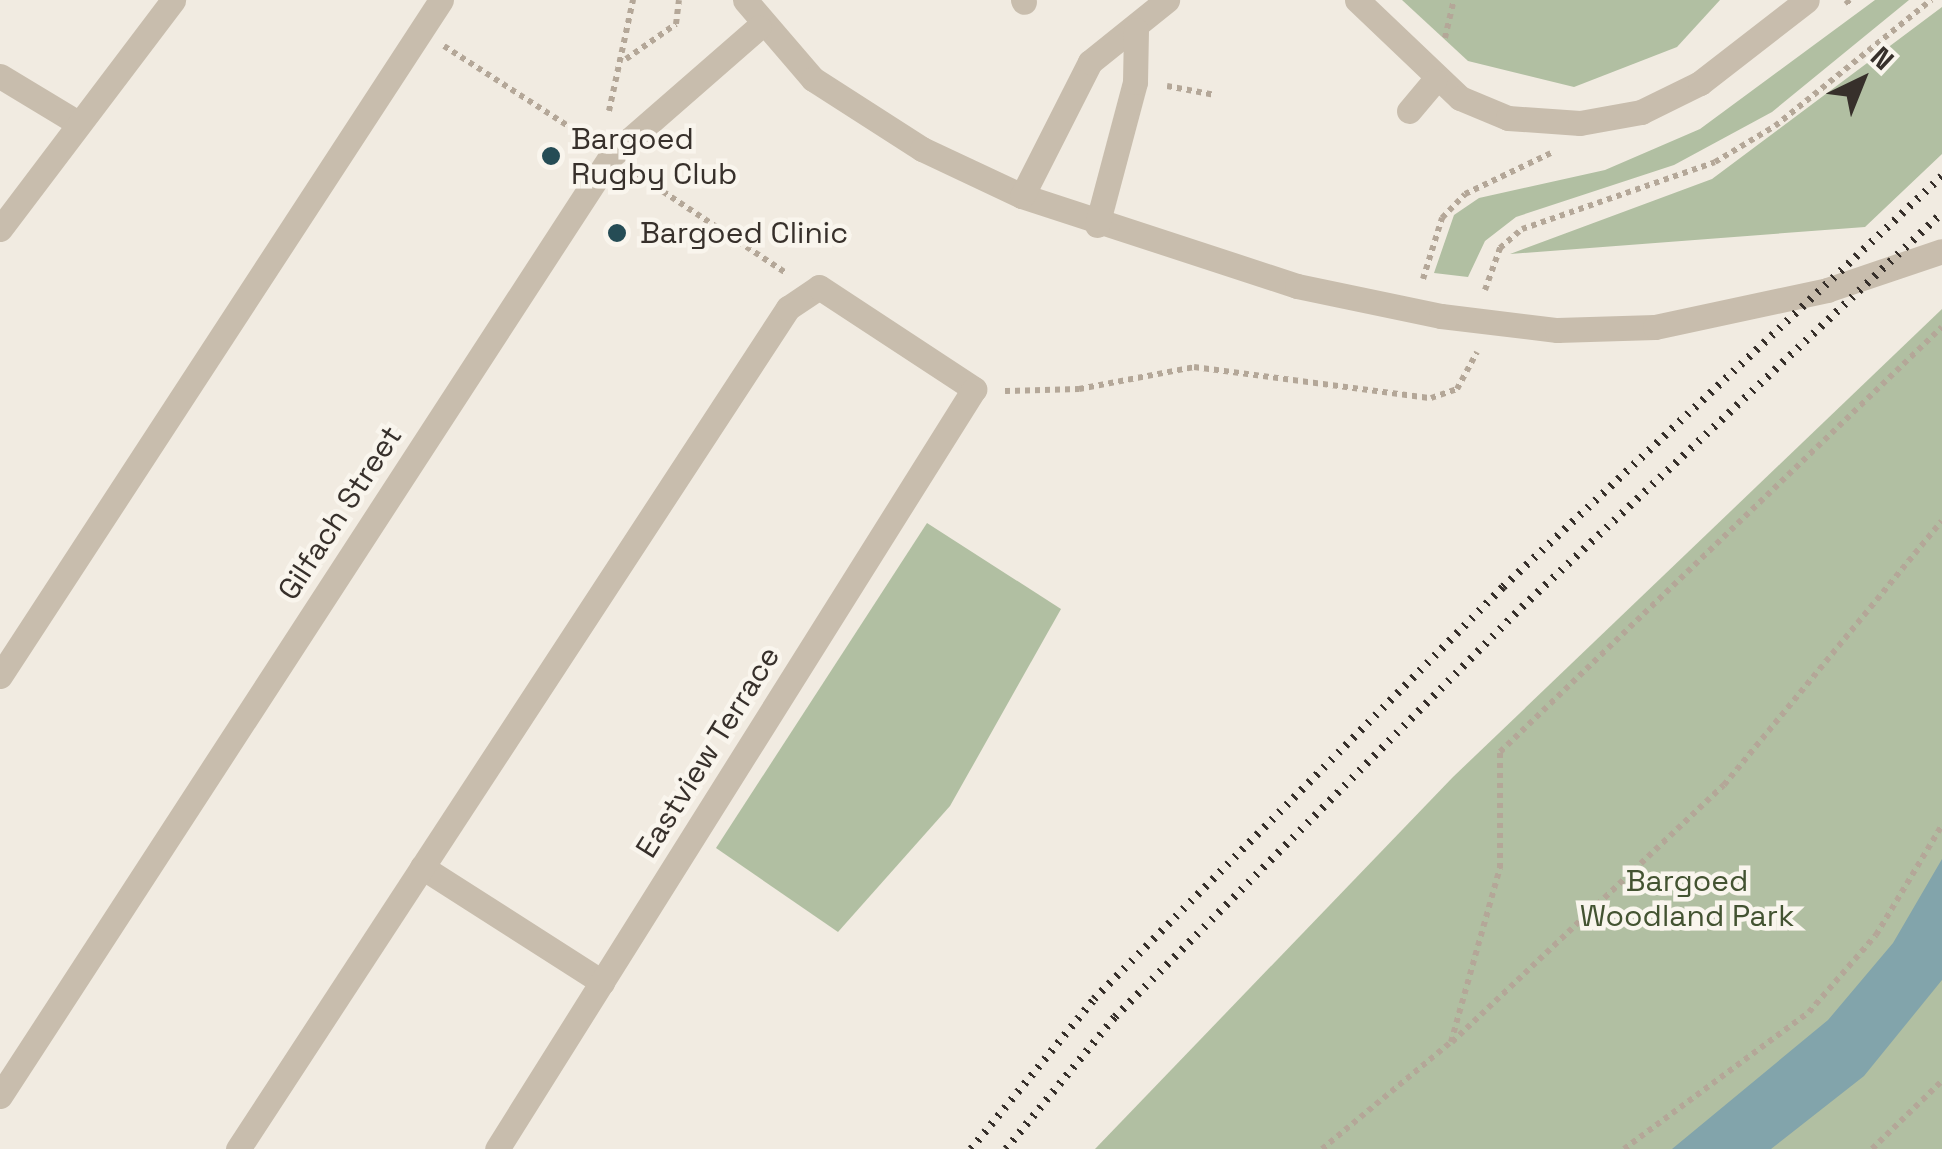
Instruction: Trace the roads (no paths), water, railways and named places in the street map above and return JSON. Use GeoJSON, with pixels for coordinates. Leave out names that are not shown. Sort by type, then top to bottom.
{"type":"FeatureCollection","features":[{"type":"Feature","properties":{"kind":"street"},"geometry":{"type":"LineString","coordinates":[[0,229],[173,0]]}},
{"type":"Feature","properties":{"kind":"street"},"geometry":{"type":"LineString","coordinates":[[0,676],[441,0]]}},
{"type":"Feature","properties":{"kind":"street"},"geometry":{"type":"LineString","coordinates":[[744,0],[759,27],[812,80],[922,149],[1022,196],[1097,224],[1296,286],[1441,316],[1557,330],[1655,326],[1828,290],[1942,251]]}},
{"type":"Feature","properties":{"kind":"street"},"geometry":{"type":"LineString","coordinates":[[1022,196],[1090,62],[1136,30],[1167,0]]}},
{"type":"Feature","properties":{"kind":"street"},"geometry":{"type":"LineString","coordinates":[[1357,0],[1434,80],[1508,118],[1560,122],[1641,112],[1700,83],[1807,0]]}},
{"type":"Feature","properties":{"kind":"street","name":"Gilfach Street"},"geometry":{"type":"LineString","coordinates":[[0,1096],[612,156],[759,27]]}},
{"type":"Feature","properties":{"kind":"street"},"geometry":{"type":"LineString","coordinates":[[1097,224],[1135,74],[1136,30]]}},
{"type":"Feature","properties":{"kind":"street"},"geometry":{"type":"LineString","coordinates":[[0,76],[78,123]]}},
{"type":"Feature","properties":{"kind":"street"},"geometry":{"type":"LineString","coordinates":[[1409,111],[1434,80]]}},
{"type":"Feature","properties":{"kind":"street","name":"Eastview Terrace"},"geometry":{"type":"LineString","coordinates":[[422,867],[788,308],[819,287],[974,388],[497,1149]]}},
{"type":"Feature","properties":{"kind":"street"},"geometry":{"type":"LineString","coordinates":[[238,1149],[422,867],[602,982]]}},
{"type":"Feature","properties":{"kind":"water"},"geometry":{"type":"Polygon","coordinates":[[[1942,859],[1942,980],[1864,1076],[1771,1149],[1672,1149],[1828,1020],[1893,943],[1942,859]]]}},
{"type":"Feature","properties":{"kind":"railway"},"geometry":{"type":"LineString","coordinates":[[971,1149],[1094,999],[1503,587],[1942,176]]}},
{"type":"Feature","properties":{"kind":"railway"},"geometry":{"type":"LineString","coordinates":[[1006,1149],[1115,1017],[1522,607],[1942,213]]}},
{"type":"Feature","properties":{"kind":"place","name":"Bargoed Rugby Club"},"geometry":{"type":"Point","coordinates":[551,156]}},
{"type":"Feature","properties":{"kind":"place","name":"Bargoed Clinic"},"geometry":{"type":"Point","coordinates":[617,233]}},
{"type":"Feature","properties":{"kind":"park label","name":"Bargoed Woodland Park"},"geometry":{"type":"Point","coordinates":[1687,898]}}]}
